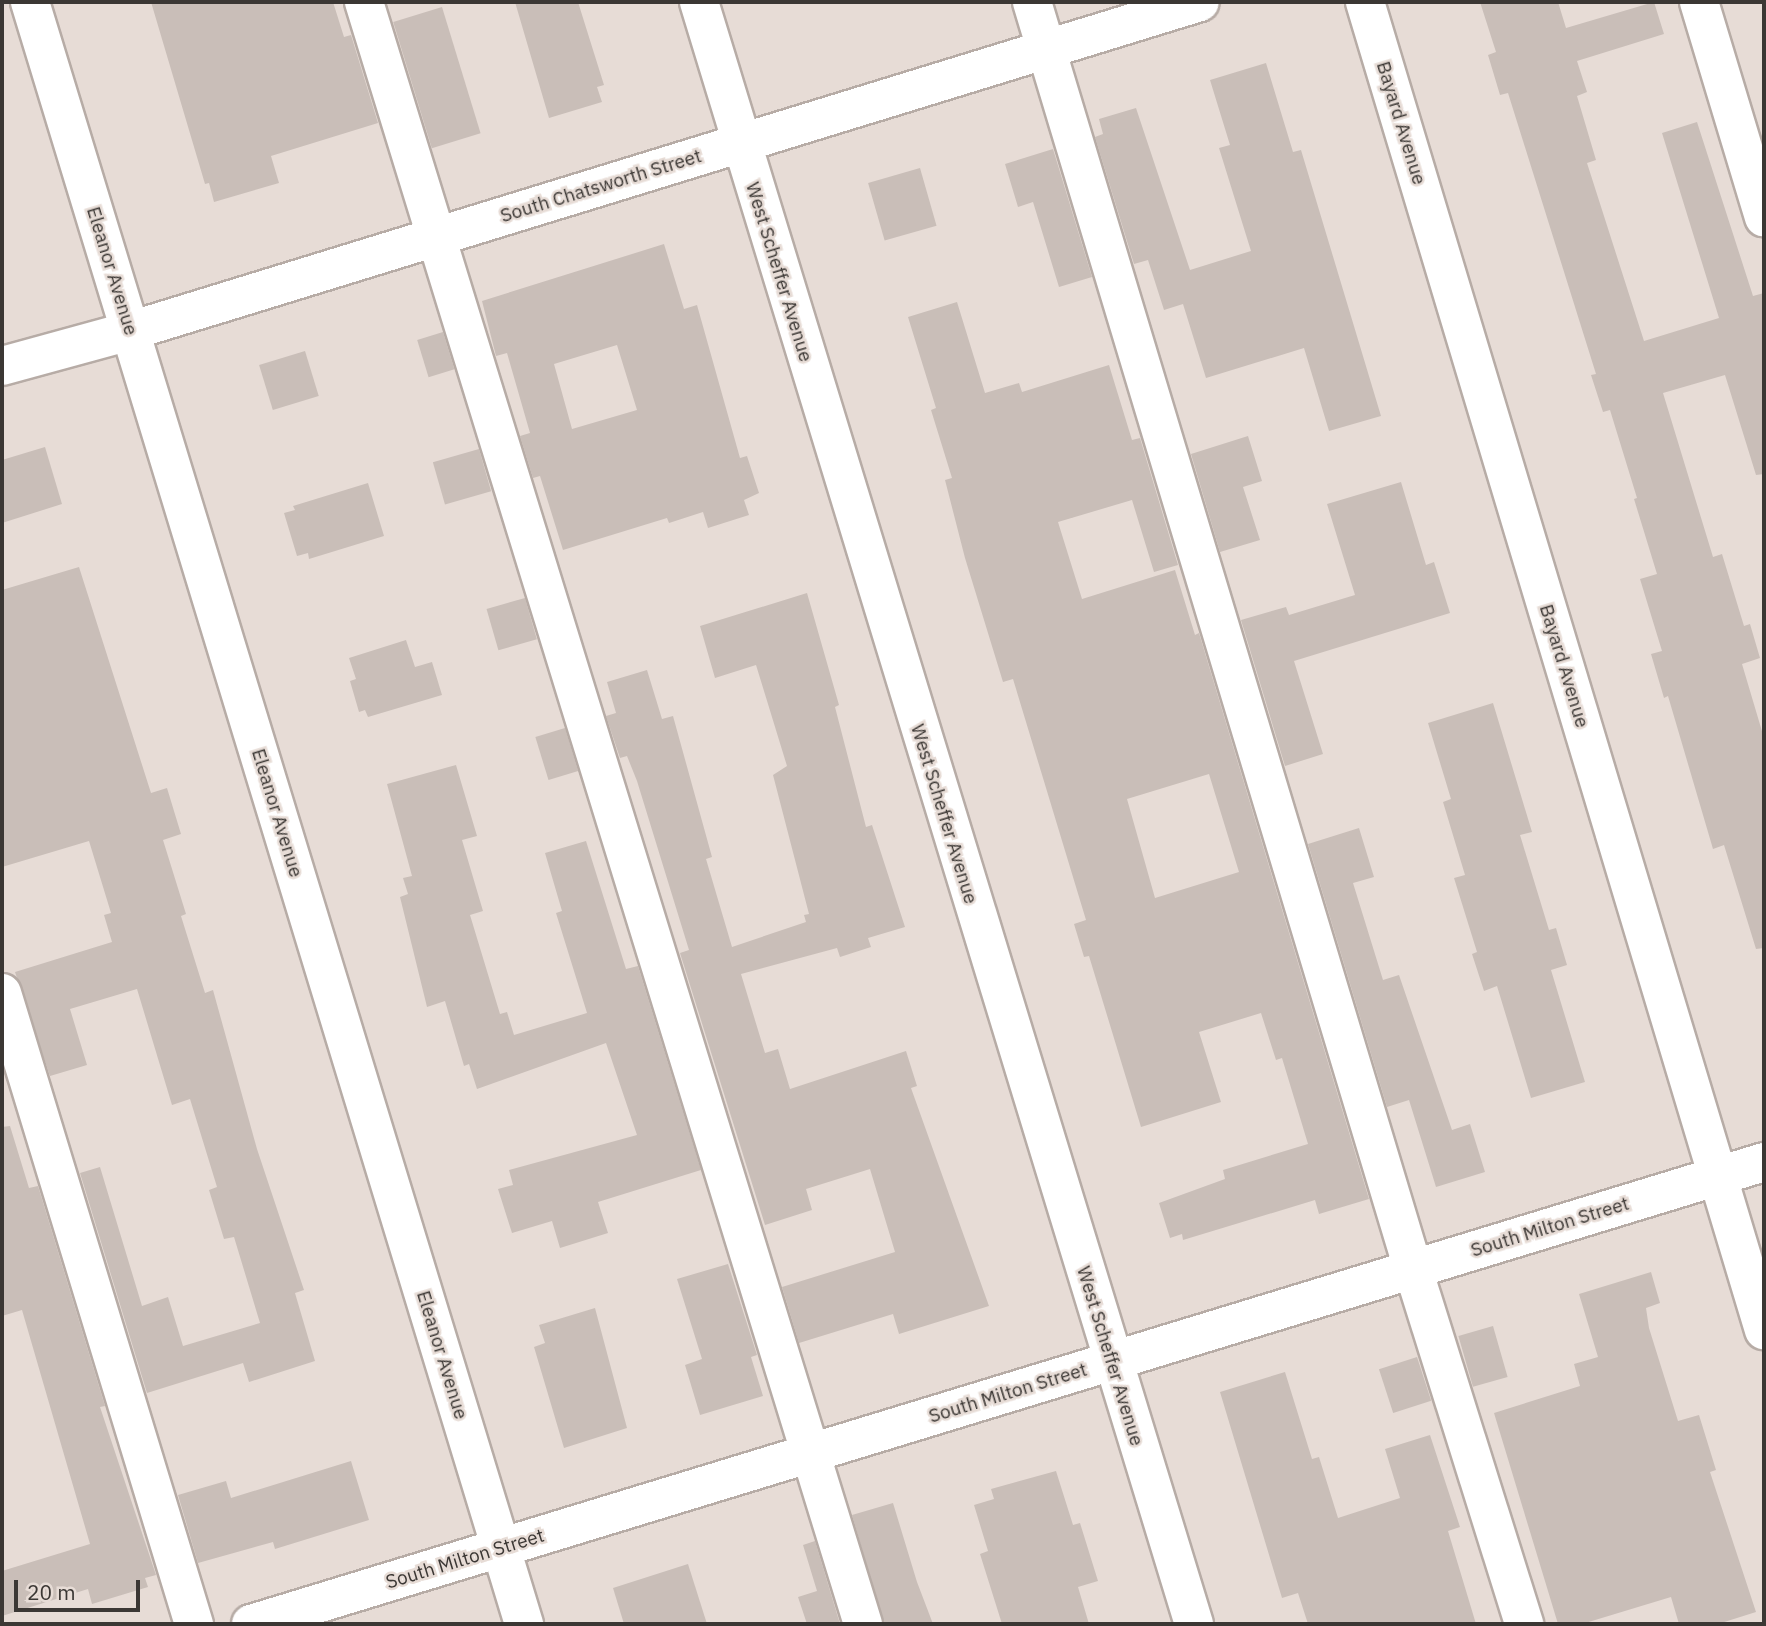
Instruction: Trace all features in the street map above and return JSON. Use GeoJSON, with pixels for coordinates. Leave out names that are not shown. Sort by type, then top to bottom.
{"type":"FeatureCollection","features":[{"type":"Feature","properties":{"kind":"street","name":"Eleanor Avenue"},"geometry":{"type":"LineString","coordinates":[[30,2],[524,1624]]}},
{"type":"Feature","properties":{"kind":"street"},"geometry":{"type":"LineString","coordinates":[[364,2],[434,238],[863,1624]]}},
{"type":"Feature","properties":{"kind":"street","name":"West Scheffer Avenue"},"geometry":{"type":"LineString","coordinates":[[699,2],[1194,1624]]}},
{"type":"Feature","properties":{"kind":"street"},"geometry":{"type":"LineString","coordinates":[[1032,2],[1413,1269],[1524,1624]]}},
{"type":"Feature","properties":{"kind":"street","name":"South Chatsworth Street"},"geometry":{"type":"LineString","coordinates":[[2,366],[130,331],[1046,47],[1200,2]]}},
{"type":"Feature","properties":{"kind":"street","name":"Bayard Avenue"},"geometry":{"type":"LineString","coordinates":[[1365,2],[1764,1330]]}},
{"type":"Feature","properties":{"kind":"street"},"geometry":{"type":"LineString","coordinates":[[1699,2],[1764,217]]}},
{"type":"Feature","properties":{"kind":"street"},"geometry":{"type":"LineString","coordinates":[[2,993],[194,1624]]}},
{"type":"Feature","properties":{"kind":"street","name":"South Milton Street"},"geometry":{"type":"LineString","coordinates":[[251,1624],[1764,1162]]}},
{"type":"Feature","properties":{"kind":"building"},"geometry":{"type":"Polygon","coordinates":[[[151,2],[333,2],[344,37],[351,35],[378,123],[271,156],[279,183],[214,202],[209,183],[205,184],[151,2]]]}},
{"type":"Feature","properties":{"kind":"building"},"geometry":{"type":"Polygon","coordinates":[[[515,2],[578,2],[604,85],[597,87],[602,102],[549,118],[515,2]]]}},
{"type":"Feature","properties":{"kind":"building"},"geometry":{"type":"Polygon","coordinates":[[[1480,2],[1558,2],[1566,28],[1654,2],[1664,34],[1577,61],[1587,92],[1577,96],[1596,160],[1587,163],[1644,341],[1719,318],[1662,133],[1697,122],[1753,296],[1764,293],[1764,474],[1756,475],[1725,375],[1663,393],[1713,557],[1722,554],[1744,626],[1750,624],[1760,658],[1742,664],[1764,738],[1764,948],[1756,949],[1724,845],[1713,849],[1668,696],[1664,698],[1651,654],[1662,651],[1640,579],[1657,574],[1634,499],[1637,498],[1610,410],[1603,412],[1591,375],[1596,374],[1508,93],[1500,95],[1488,55],[1496,52],[1480,2]]]}},
{"type":"Feature","properties":{"kind":"building"},"geometry":{"type":"Polygon","coordinates":[[[442,7],[481,133],[432,148],[393,22],[442,7]]]}},
{"type":"Feature","properties":{"kind":"building"},"geometry":{"type":"Polygon","coordinates":[[[1266,63],[1293,152],[1301,150],[1381,416],[1329,431],[1304,348],[1206,378],[1183,304],[1164,310],[1148,260],[1134,264],[1095,137],[1103,134],[1099,119],[1136,108],[1190,270],[1251,251],[1219,148],[1230,145],[1210,80],[1266,63]]]}},
{"type":"Feature","properties":{"kind":"building"},"geometry":{"type":"Polygon","coordinates":[[[1053,149],[1092,277],[1059,287],[1033,202],[1018,207],[1005,164],[1053,149]]]}},
{"type":"Feature","properties":{"kind":"building"},"geometry":{"type":"Polygon","coordinates":[[[920,168],[937,226],[885,241],[868,183],[920,168]]]}},
{"type":"Feature","properties":{"kind":"building"},"geometry":{"type":"Polygon","coordinates":[[[664,244],[684,309],[697,305],[740,458],[747,456],[759,493],[744,500],[749,515],[708,528],[703,512],[669,523],[667,518],[563,550],[540,476],[533,478],[520,436],[530,433],[507,353],[496,356],[482,301],[664,244]],[[617,345],[554,364],[572,429],[637,410],[617,345]]]}},
{"type":"Feature","properties":{"kind":"building"},"geometry":{"type":"Polygon","coordinates":[[[957,302],[985,393],[1019,383],[1022,392],[1109,365],[1132,440],[1140,438],[1178,565],[1154,572],[1132,500],[1058,522],[1082,599],[1175,570],[1195,635],[1199,633],[1369,1199],[1319,1214],[1315,1200],[1183,1240],[1182,1234],[1170,1238],[1159,1203],[1225,1179],[1223,1170],[1308,1144],[1282,1058],[1276,1060],[1261,1013],[1199,1032],[1221,1102],[1141,1127],[1089,956],[1084,957],[1074,924],[1086,920],[1013,679],[1003,682],[965,558],[945,480],[952,478],[931,410],[936,408],[908,317],[957,302]],[[1209,774],[1127,799],[1155,898],[1239,872],[1209,774]]]}},
{"type":"Feature","properties":{"kind":"building"},"geometry":{"type":"Polygon","coordinates":[[[443,332],[454,369],[429,377],[417,340],[443,332]]]}},
{"type":"Feature","properties":{"kind":"building"},"geometry":{"type":"Polygon","coordinates":[[[305,351],[319,396],[273,410],[259,365],[305,351]]]}},
{"type":"Feature","properties":{"kind":"building"},"geometry":{"type":"Polygon","coordinates":[[[1248,436],[1262,481],[1243,487],[1260,540],[1220,552],[1191,454],[1248,436]]]}},
{"type":"Feature","properties":{"kind":"building"},"geometry":{"type":"Polygon","coordinates":[[[45,447],[62,504],[2,523],[2,460],[45,447]]]}},
{"type":"Feature","properties":{"kind":"building"},"geometry":{"type":"Polygon","coordinates":[[[479,449],[491,491],[445,505],[433,462],[479,449]]]}},
{"type":"Feature","properties":{"kind":"building"},"geometry":{"type":"Polygon","coordinates":[[[1401,482],[1426,565],[1434,562],[1450,613],[1294,661],[1323,754],[1285,766],[1241,620],[1286,607],[1289,615],[1355,595],[1327,504],[1401,482]]]}},
{"type":"Feature","properties":{"kind":"building"},"geometry":{"type":"Polygon","coordinates":[[[368,483],[384,536],[309,559],[308,553],[297,556],[284,513],[295,510],[293,506],[368,483]]]}},
{"type":"Feature","properties":{"kind":"building"},"geometry":{"type":"Polygon","coordinates":[[[79,567],[151,793],[167,788],[181,834],[163,840],[186,914],[181,916],[205,993],[213,990],[257,1149],[304,1290],[295,1293],[315,1361],[249,1382],[243,1363],[147,1393],[80,1173],[100,1167],[142,1306],[168,1297],[183,1346],[260,1323],[234,1237],[224,1239],[209,1190],[217,1187],[190,1099],[172,1105],[137,989],[70,1009],[87,1065],[50,1076],[15,972],[112,942],[104,915],[111,913],[89,841],[2,867],[2,590],[79,567]]]}},
{"type":"Feature","properties":{"kind":"building"},"geometry":{"type":"Polygon","coordinates":[[[807,593],[839,705],[835,707],[866,827],[872,825],[905,927],[868,938],[871,947],[840,957],[837,948],[741,974],[765,1053],[778,1049],[790,1089],[906,1051],[917,1086],[911,1088],[989,1306],[899,1334],[893,1314],[799,1343],[782,1287],[895,1252],[870,1169],[806,1189],[812,1210],[765,1225],[680,953],[689,950],[637,781],[627,756],[620,758],[606,716],[616,713],[607,682],[647,670],[662,719],[673,716],[712,857],[706,859],[732,947],[806,922],[804,915],[809,914],[773,775],[787,766],[756,665],[715,678],[700,626],[807,593]]]}},
{"type":"Feature","properties":{"kind":"building"},"geometry":{"type":"Polygon","coordinates":[[[525,598],[537,639],[498,650],[487,609],[525,598]]]}},
{"type":"Feature","properties":{"kind":"building"},"geometry":{"type":"Polygon","coordinates":[[[406,640],[415,667],[432,662],[442,695],[368,717],[365,710],[359,712],[350,681],[356,679],[349,658],[406,640]]]}},
{"type":"Feature","properties":{"kind":"building"},"geometry":{"type":"Polygon","coordinates":[[[1493,703],[1532,832],[1520,835],[1549,930],[1556,928],[1567,965],[1551,970],[1585,1082],[1531,1098],[1497,986],[1484,991],[1472,954],[1477,952],[1454,878],[1465,875],[1443,802],[1451,799],[1428,723],[1493,703]]]}},
{"type":"Feature","properties":{"kind":"building"},"geometry":{"type":"Polygon","coordinates":[[[565,728],[578,771],[549,780],[535,737],[565,728]]]}},
{"type":"Feature","properties":{"kind":"building"},"geometry":{"type":"Polygon","coordinates":[[[456,765],[477,836],[462,840],[483,911],[470,915],[500,1014],[507,1012],[514,1035],[587,1013],[556,913],[562,911],[545,853],[586,841],[626,969],[638,966],[701,1170],[598,1202],[608,1233],[560,1248],[552,1221],[512,1233],[498,1189],[513,1185],[509,1170],[637,1135],[606,1043],[477,1089],[469,1064],[464,1066],[445,1001],[427,1007],[400,897],[408,894],[403,878],[412,876],[387,784],[456,765]]]}},
{"type":"Feature","properties":{"kind":"building"},"geometry":{"type":"Polygon","coordinates":[[[1359,828],[1374,877],[1353,883],[1383,980],[1399,975],[1452,1130],[1470,1124],[1485,1172],[1436,1187],[1409,1100],[1387,1107],[1308,844],[1359,828]]]}},
{"type":"Feature","properties":{"kind":"building"},"geometry":{"type":"Polygon","coordinates":[[[10,1126],[29,1188],[38,1186],[105,1406],[100,1407],[156,1575],[145,1578],[148,1587],[92,1604],[88,1589],[2,1616],[2,1571],[90,1544],[22,1310],[2,1316],[2,1127],[10,1126]]]}},
{"type":"Feature","properties":{"kind":"building"},"geometry":{"type":"Polygon","coordinates":[[[728,1264],[757,1355],[751,1357],[763,1396],[700,1415],[685,1365],[702,1359],[677,1279],[728,1264]]]}},
{"type":"Feature","properties":{"kind":"building"},"geometry":{"type":"Polygon","coordinates":[[[1651,1272],[1660,1303],[1646,1308],[1649,1328],[1678,1421],[1699,1415],[1716,1470],[1710,1472],[1756,1612],[1718,1624],[1679,1624],[1671,1597],[1582,1624],[1558,1624],[1494,1413],[1580,1386],[1574,1364],[1598,1357],[1579,1294],[1651,1272]]]}},
{"type":"Feature","properties":{"kind":"building"},"geometry":{"type":"Polygon","coordinates":[[[595,1308],[627,1428],[564,1448],[534,1347],[545,1343],[539,1325],[595,1308]]]}},
{"type":"Feature","properties":{"kind":"building"},"geometry":{"type":"Polygon","coordinates":[[[1493,1326],[1508,1377],[1473,1387],[1458,1336],[1493,1326]]]}},
{"type":"Feature","properties":{"kind":"building"},"geometry":{"type":"Polygon","coordinates":[[[1417,1357],[1431,1401],[1393,1413],[1379,1369],[1417,1357]]]}},
{"type":"Feature","properties":{"kind":"building"},"geometry":{"type":"Polygon","coordinates":[[[1285,1372],[1312,1459],[1319,1457],[1338,1518],[1400,1498],[1385,1449],[1430,1435],[1460,1527],[1448,1531],[1476,1624],[1308,1624],[1298,1593],[1282,1598],[1220,1392],[1285,1372]]]}},
{"type":"Feature","properties":{"kind":"building"},"geometry":{"type":"Polygon","coordinates":[[[351,1461],[369,1520],[275,1549],[273,1542],[198,1563],[178,1495],[226,1481],[231,1498],[351,1461]]]}},
{"type":"Feature","properties":{"kind":"building"},"geometry":{"type":"Polygon","coordinates":[[[1056,1471],[1073,1525],[1080,1523],[1098,1581],[1078,1587],[1089,1624],[1002,1624],[980,1554],[988,1551],[974,1505],[994,1499],[991,1489],[1056,1471]]]}},
{"type":"Feature","properties":{"kind":"building"},"geometry":{"type":"Polygon","coordinates":[[[893,1503],[933,1624],[884,1624],[852,1515],[893,1503]]]}},
{"type":"Feature","properties":{"kind":"building"},"geometry":{"type":"Polygon","coordinates":[[[815,1541],[840,1624],[807,1624],[798,1597],[817,1591],[803,1545],[815,1541]]]}},
{"type":"Feature","properties":{"kind":"building"},"geometry":{"type":"Polygon","coordinates":[[[688,1564],[707,1624],[624,1624],[613,1588],[688,1564]]]}}]}
